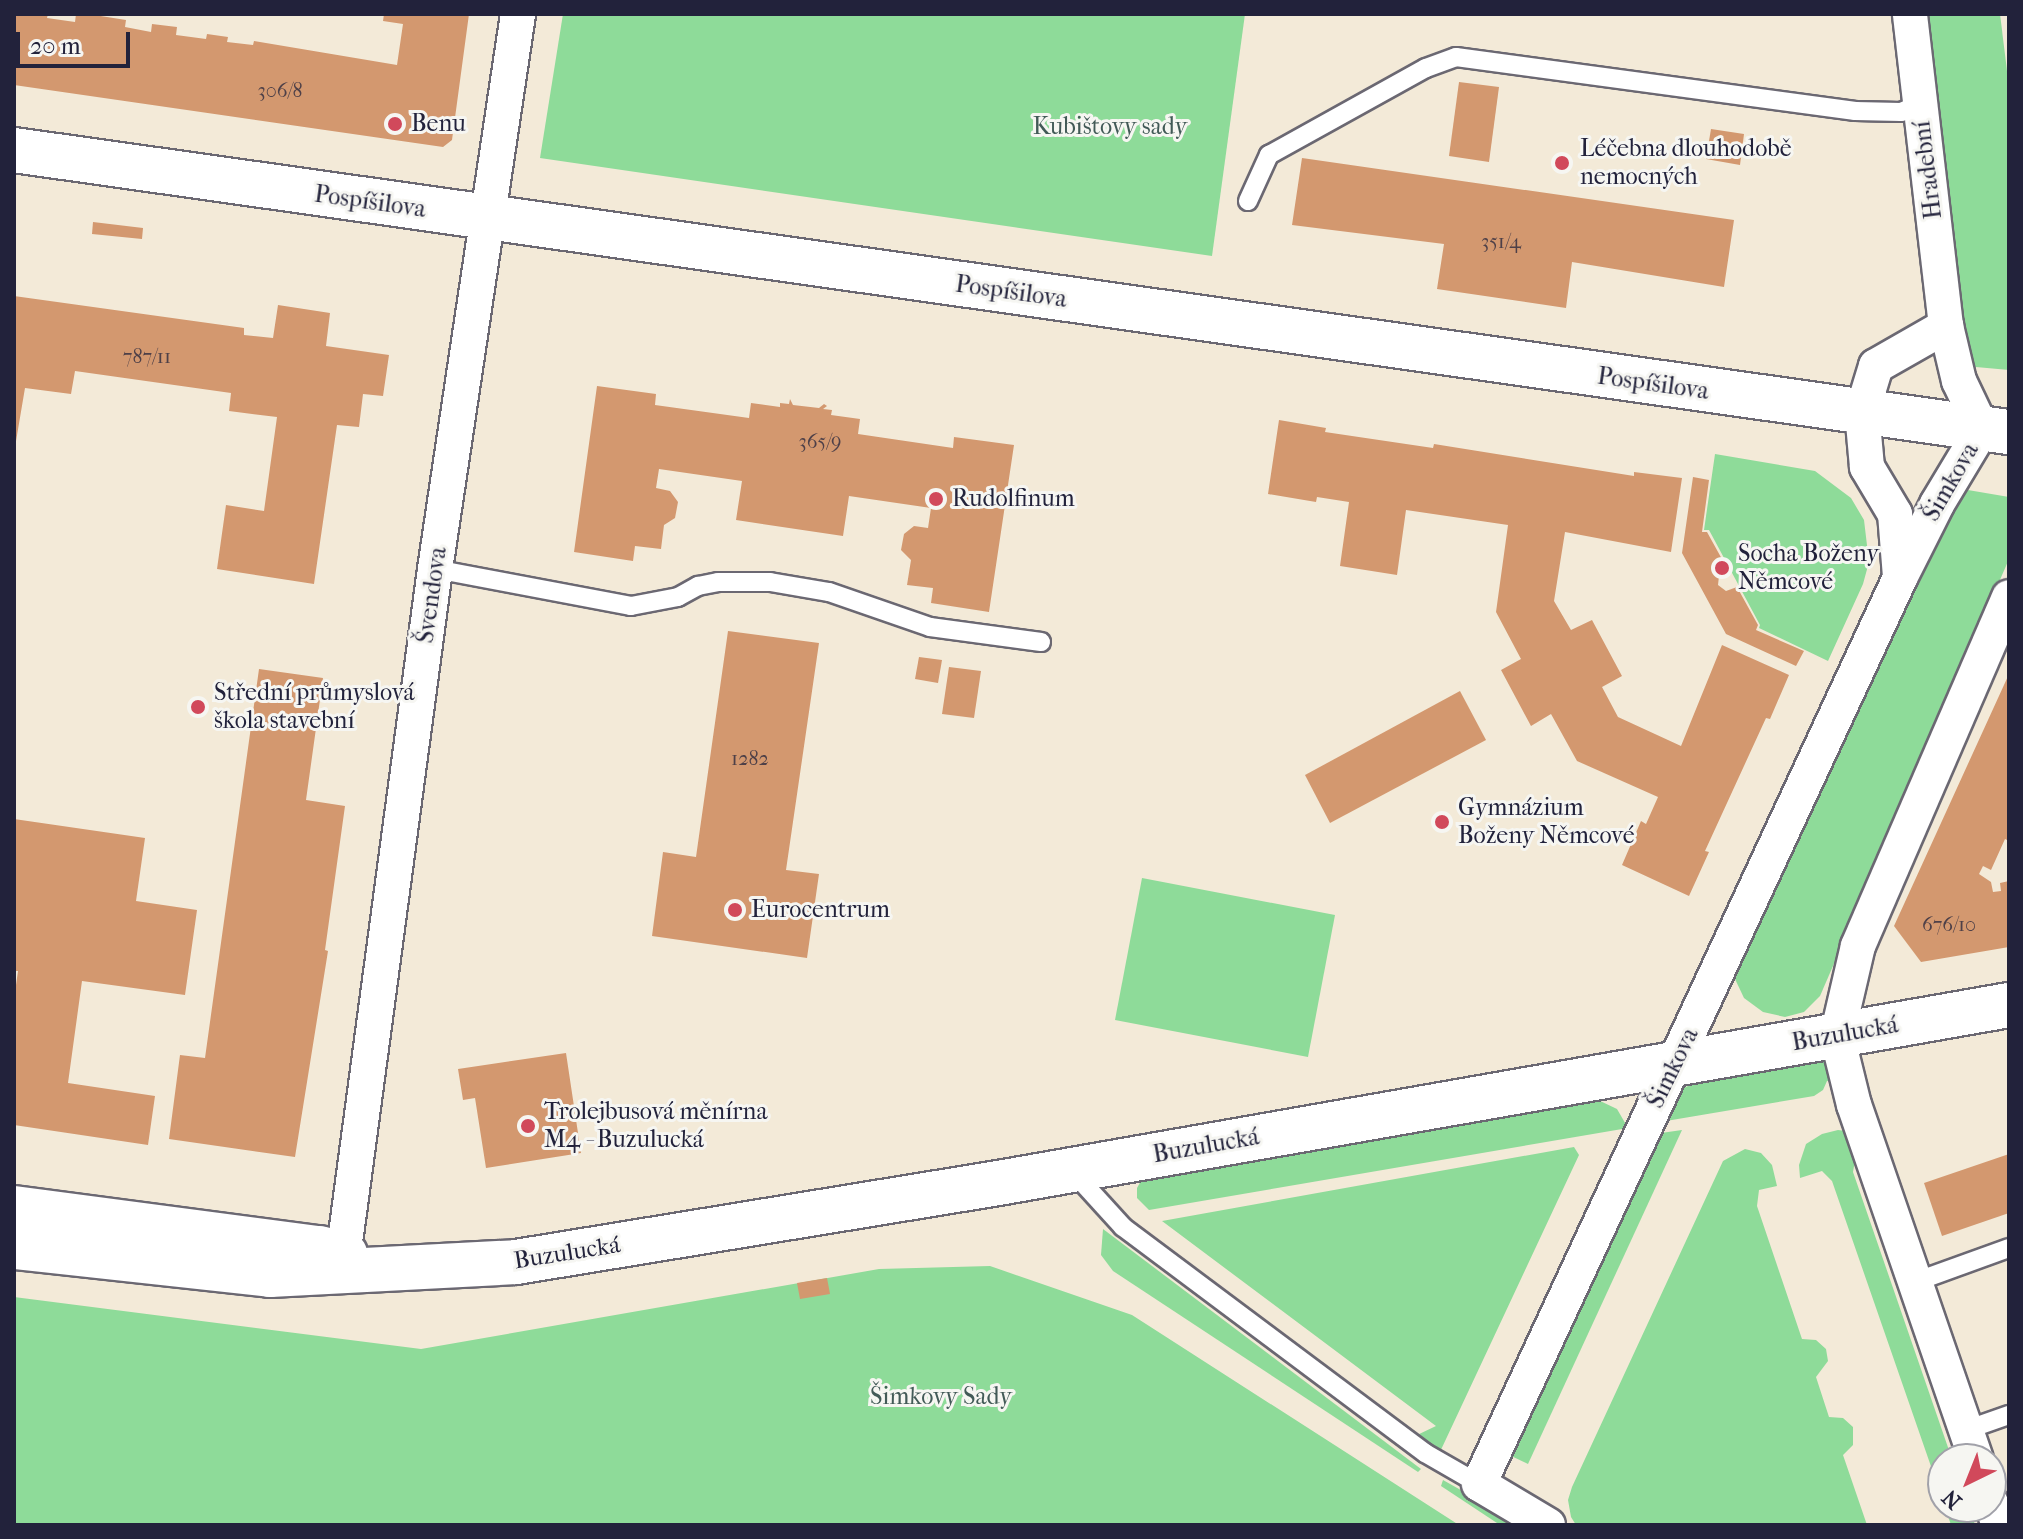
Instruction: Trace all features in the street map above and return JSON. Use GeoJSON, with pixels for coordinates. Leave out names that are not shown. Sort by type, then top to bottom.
{"type":"FeatureCollection","features":[{"type":"Feature","properties":{"kind":"street","name":"Švendova"},"geometry":{"type":"LineString","coordinates":[[342,1263],[435,569],[518,14]]}},
{"type":"Feature","properties":{"kind":"street","name":"Hradební"},"geometry":{"type":"LineString","coordinates":[[1910,14],[1946,326],[1959,381],[1996,430]]}},
{"type":"Feature","properties":{"kind":"street","name":"Pospíšilova"},"geometry":{"type":"LineString","coordinates":[[14,150],[1996,430]]}},
{"type":"Feature","properties":{"kind":"street"},"geometry":{"type":"LineString","coordinates":[[1862,412],[1876,366],[1946,326]]}},
{"type":"Feature","properties":{"kind":"street","name":"Šimkova"},"geometry":{"type":"LineString","coordinates":[[1862,412],[1867,467],[1895,514],[1900,578]]}},
{"type":"Feature","properties":{"kind":"street","name":"Šimkova"},"geometry":{"type":"LineString","coordinates":[[1479,1484],[1900,578],[1937,504],[1996,430]]}},
{"type":"Feature","properties":{"kind":"street"},"geometry":{"type":"LineString","coordinates":[[1971,1443],[1854,1105],[1837,1036],[1858,946],[2009,597]]}},
{"type":"Feature","properties":{"kind":"street","name":"Buzulucká"},"geometry":{"type":"LineString","coordinates":[[14,1247],[270,1275],[342,1263],[401,1270],[516,1262],[1071,1170],[2009,1005]]}},
{"type":"Feature","properties":{"kind":"street","name":"Buzulucká"},"geometry":{"type":"LineString","coordinates":[[14,1208],[304,1246],[342,1263]]}},
{"type":"Feature","properties":{"kind":"street"},"geometry":{"type":"LineString","coordinates":[[1479,1484],[1548,1525]]}},
{"type":"Feature","properties":{"kind":"lane"},"geometry":{"type":"LineString","coordinates":[[1248,201],[1269,155],[1426,68],[1456,57],[1855,111],[1901,112],[1920,104]]}},
{"type":"Feature","properties":{"kind":"lane"},"geometry":{"type":"LineString","coordinates":[[435,569],[631,606],[678,597],[718,582],[770,582],[829,592],[930,627],[1041,642]]}},
{"type":"Feature","properties":{"kind":"lane"},"geometry":{"type":"LineString","coordinates":[[1071,1170],[1123,1227],[1425,1453],[1479,1484]]}},
{"type":"Feature","properties":{"kind":"lane"},"geometry":{"type":"LineString","coordinates":[[1915,1282],[2009,1248]]}},
{"type":"Feature","properties":{"kind":"lane"},"geometry":{"type":"LineString","coordinates":[[1972,1443],[2009,1415]]}},
{"type":"Feature","properties":{"kind":"green space","name":"Kubištovy sady"},"geometry":{"type":"Polygon","coordinates":[[[563,14],[1245,14],[1212,256],[540,158],[563,14]]]}},
{"type":"Feature","properties":{"kind":"green space"},"geometry":{"type":"Polygon","coordinates":[[[1926,14],[2000,14],[2009,87],[2009,370],[1965,366],[1926,14]]]}},
{"type":"Feature","properties":{"kind":"green space"},"geometry":{"type":"Polygon","coordinates":[[[1715,454],[1815,471],[1851,498],[1864,520],[1869,562],[1863,584],[1828,661],[1759,628],[1709,530],[1704,530],[1715,454]]]}},
{"type":"Feature","properties":{"kind":"green space"},"geometry":{"type":"Polygon","coordinates":[[[1962,489],[2009,497],[2009,559],[1820,996],[1804,1012],[1785,1017],[1763,1012],[1744,998],[1735,979],[1737,957],[1962,489]]]}},
{"type":"Feature","properties":{"kind":"green space"},"geometry":{"type":"Polygon","coordinates":[[[1142,878],[1335,915],[1308,1057],[1115,1020],[1142,878]]]}},
{"type":"Feature","properties":{"kind":"green space"},"geometry":{"type":"Polygon","coordinates":[[[1821,1060],[1828,1065],[1835,1080],[1827,1081],[1823,1090],[1814,1096],[1660,1122],[1680,1090],[1700,1080],[1821,1060]]]}},
{"type":"Feature","properties":{"kind":"green space"},"geometry":{"type":"Polygon","coordinates":[[[1596,1099],[1617,1109],[1628,1128],[1149,1210],[1137,1198],[1137,1188],[1142,1179],[1596,1099]]]}},
{"type":"Feature","properties":{"kind":"green space"},"geometry":{"type":"Polygon","coordinates":[[[1682,1130],[1528,1464],[1507,1454],[1654,1134],[1682,1130]]]}},
{"type":"Feature","properties":{"kind":"green space"},"geometry":{"type":"Polygon","coordinates":[[[1846,1131],[1857,1149],[1853,1172],[1946,1443],[1927,1443],[1927,1455],[1832,1181],[1822,1171],[1800,1178],[1799,1165],[1806,1144],[1822,1134],[1846,1131]]]}},
{"type":"Feature","properties":{"kind":"green space"},"geometry":{"type":"Polygon","coordinates":[[[1574,1147],[1579,1155],[1439,1454],[1415,1436],[1436,1426],[1162,1221],[1574,1147]]]}},
{"type":"Feature","properties":{"kind":"green space"},"geometry":{"type":"Polygon","coordinates":[[[1745,1149],[1761,1153],[1772,1165],[1777,1186],[1759,1190],[1757,1206],[1802,1339],[1816,1340],[1826,1349],[1828,1361],[1816,1377],[1829,1417],[1843,1418],[1853,1427],[1853,1445],[1843,1455],[1867,1525],[1576,1525],[1568,1500],[1572,1487],[1723,1161],[1745,1149]]]}},
{"type":"Feature","properties":{"kind":"green space"},"geometry":{"type":"Polygon","coordinates":[[[1103,1229],[1421,1469],[1418,1472],[1113,1271],[1101,1255],[1103,1229]]]}},
{"type":"Feature","properties":{"kind":"green space","name":"Šimkovy Sady"},"geometry":{"type":"Polygon","coordinates":[[[990,1266],[1132,1315],[1459,1525],[14,1525],[14,1297],[421,1349],[879,1269],[990,1266]]]}},
{"type":"Feature","properties":{"kind":"green space"},"geometry":{"type":"Polygon","coordinates":[[[1443,1480],[1523,1525],[1500,1525],[1441,1486],[1443,1480]]]}},
{"type":"Feature","properties":{"kind":"green space"},"geometry":{"type":"Polygon","coordinates":[[[1950,1523],[1975,1525],[1951,1525],[1950,1523]]]}},
{"type":"Feature","properties":{"kind":"building"},"geometry":{"type":"Polygon","coordinates":[[[14,14],[48,14],[47,18],[75,22],[76,14],[88,14],[126,20],[125,27],[151,32],[152,24],[177,27],[176,35],[206,39],[207,34],[228,37],[227,42],[253,45],[254,41],[397,65],[403,24],[383,21],[384,14],[469,14],[452,140],[443,147],[14,85],[14,14]]]}},
{"type":"Feature","properties":{"kind":"building"},"geometry":{"type":"Polygon","coordinates":[[[1459,82],[1499,87],[1489,162],[1449,156],[1459,82]]]}},
{"type":"Feature","properties":{"kind":"building"},"geometry":{"type":"Polygon","coordinates":[[[1711,129],[1744,134],[1740,165],[1706,159],[1711,129]]]}},
{"type":"Feature","properties":{"kind":"building"},"geometry":{"type":"Polygon","coordinates":[[[1302,158],[1734,220],[1724,287],[1572,262],[1566,308],[1437,289],[1444,244],[1292,225],[1302,158]]]}},
{"type":"Feature","properties":{"kind":"building"},"geometry":{"type":"Polygon","coordinates":[[[93,222],[143,228],[142,239],[92,234],[93,222]]]}},
{"type":"Feature","properties":{"kind":"building"},"geometry":{"type":"Polygon","coordinates":[[[14,296],[244,328],[244,335],[273,338],[278,305],[330,313],[326,346],[389,355],[383,396],[363,394],[359,427],[337,425],[314,584],[217,569],[226,505],[264,511],[277,417],[229,411],[231,393],[75,371],[71,394],[25,388],[14,453],[14,296]]]}},
{"type":"Feature","properties":{"kind":"building","name":"Rudolfinum"},"geometry":{"type":"Polygon","coordinates":[[[597,386],[656,394],[655,405],[749,418],[751,403],[780,407],[780,403],[789,404],[790,399],[793,405],[819,408],[824,404],[827,406],[823,409],[832,410],[831,415],[860,419],[858,434],[953,448],[954,437],[1014,445],[989,612],[931,603],[933,588],[907,585],[911,560],[901,550],[904,534],[914,526],[928,528],[931,508],[849,496],[843,536],[736,520],[742,481],[659,469],[656,488],[670,491],[678,502],[675,518],[664,525],[661,549],[635,546],[633,561],[574,552],[597,386]]]}},
{"type":"Feature","properties":{"kind":"building"},"geometry":{"type":"Polygon","coordinates":[[[1279,420],[1326,428],[1325,432],[1433,448],[1434,444],[1634,476],[1634,472],[1682,478],[1671,552],[1565,532],[1554,601],[1571,630],[1592,620],[1622,676],[1602,687],[1618,717],[1681,746],[1722,645],[1789,675],[1705,851],[1709,852],[1689,896],[1622,865],[1641,821],[1646,824],[1658,797],[1577,761],[1551,714],[1531,726],[1501,670],[1521,659],[1496,612],[1508,525],[1406,510],[1397,575],[1340,566],[1349,502],[1317,497],[1316,502],[1268,494],[1279,420]]]}},
{"type":"Feature","properties":{"kind":"building"},"geometry":{"type":"Polygon","coordinates":[[[1693,477],[1709,480],[1702,532],[1707,532],[1728,570],[1719,576],[1718,585],[1726,591],[1737,587],[1758,625],[1756,630],[1804,651],[1796,666],[1726,634],[1682,553],[1693,477]]]}},
{"type":"Feature","properties":{"kind":"building"},"geometry":{"type":"Polygon","coordinates":[[[728,631],[819,643],[786,870],[819,874],[807,958],[652,936],[663,852],[696,857],[728,631]]]}},
{"type":"Feature","properties":{"kind":"building"},"geometry":{"type":"Polygon","coordinates":[[[919,657],[942,660],[938,683],[915,679],[919,657]]]}},
{"type":"Feature","properties":{"kind":"building"},"geometry":{"type":"Polygon","coordinates":[[[949,667],[981,671],[974,718],[942,714],[949,667]]]}},
{"type":"Feature","properties":{"kind":"building"},"geometry":{"type":"Polygon","coordinates":[[[259,669],[323,678],[306,800],[345,806],[325,950],[328,951],[295,1157],[169,1139],[180,1055],[205,1058],[259,669]]]}},
{"type":"Feature","properties":{"kind":"building"},"geometry":{"type":"Polygon","coordinates":[[[2009,674],[2009,841],[2005,839],[1991,870],[1983,866],[1979,874],[1991,882],[1993,892],[2001,891],[2000,883],[2009,881],[2009,947],[1921,962],[1894,926],[2009,674]]]}},
{"type":"Feature","properties":{"kind":"building"},"geometry":{"type":"Polygon","coordinates":[[[1460,691],[1486,740],[1330,823],[1305,775],[1460,691]]]}},
{"type":"Feature","properties":{"kind":"building"},"geometry":{"type":"Polygon","coordinates":[[[14,819],[145,838],[136,901],[197,910],[185,995],[82,981],[68,1083],[155,1096],[148,1145],[14,1125],[14,999],[18,971],[14,971],[14,819]]]}},
{"type":"Feature","properties":{"kind":"building","name":"Trolejbusová měnírna M4 - Buzulucká"},"geometry":{"type":"Polygon","coordinates":[[[566,1053],[581,1153],[486,1168],[475,1098],[463,1100],[458,1069],[566,1053]]]}},
{"type":"Feature","properties":{"kind":"building"},"geometry":{"type":"Polygon","coordinates":[[[2009,1154],[2009,1213],[1942,1236],[1924,1183],[2009,1154]]]}},
{"type":"Feature","properties":{"kind":"building"},"geometry":{"type":"Polygon","coordinates":[[[827,1278],[830,1294],[800,1299],[797,1283],[827,1278]]]}},
{"type":"Feature","properties":{"kind":"place","name":"Benu"},"geometry":{"type":"Point","coordinates":[395,124]}},
{"type":"Feature","properties":{"kind":"place","name":"Léčebna dlouhodobě nemocných"},"geometry":{"type":"Point","coordinates":[1562,163]}},
{"type":"Feature","properties":{"kind":"place","name":"Rudolfinum"},"geometry":{"type":"Point","coordinates":[936,499]}},
{"type":"Feature","properties":{"kind":"place","name":"Socha Boženy Němcové"},"geometry":{"type":"Point","coordinates":[1722,568]}},
{"type":"Feature","properties":{"kind":"place","name":"Střední průmyslová škola stavební"},"geometry":{"type":"Point","coordinates":[198,707]}},
{"type":"Feature","properties":{"kind":"place","name":"Gymnázium Boženy Němcové"},"geometry":{"type":"Point","coordinates":[1442,822]}},
{"type":"Feature","properties":{"kind":"place","name":"Eurocentrum"},"geometry":{"type":"Point","coordinates":[735,910]}},
{"type":"Feature","properties":{"kind":"place","name":"Trolejbusová měnírna M4 - Buzulucká"},"geometry":{"type":"Point","coordinates":[528,1126]}}]}
